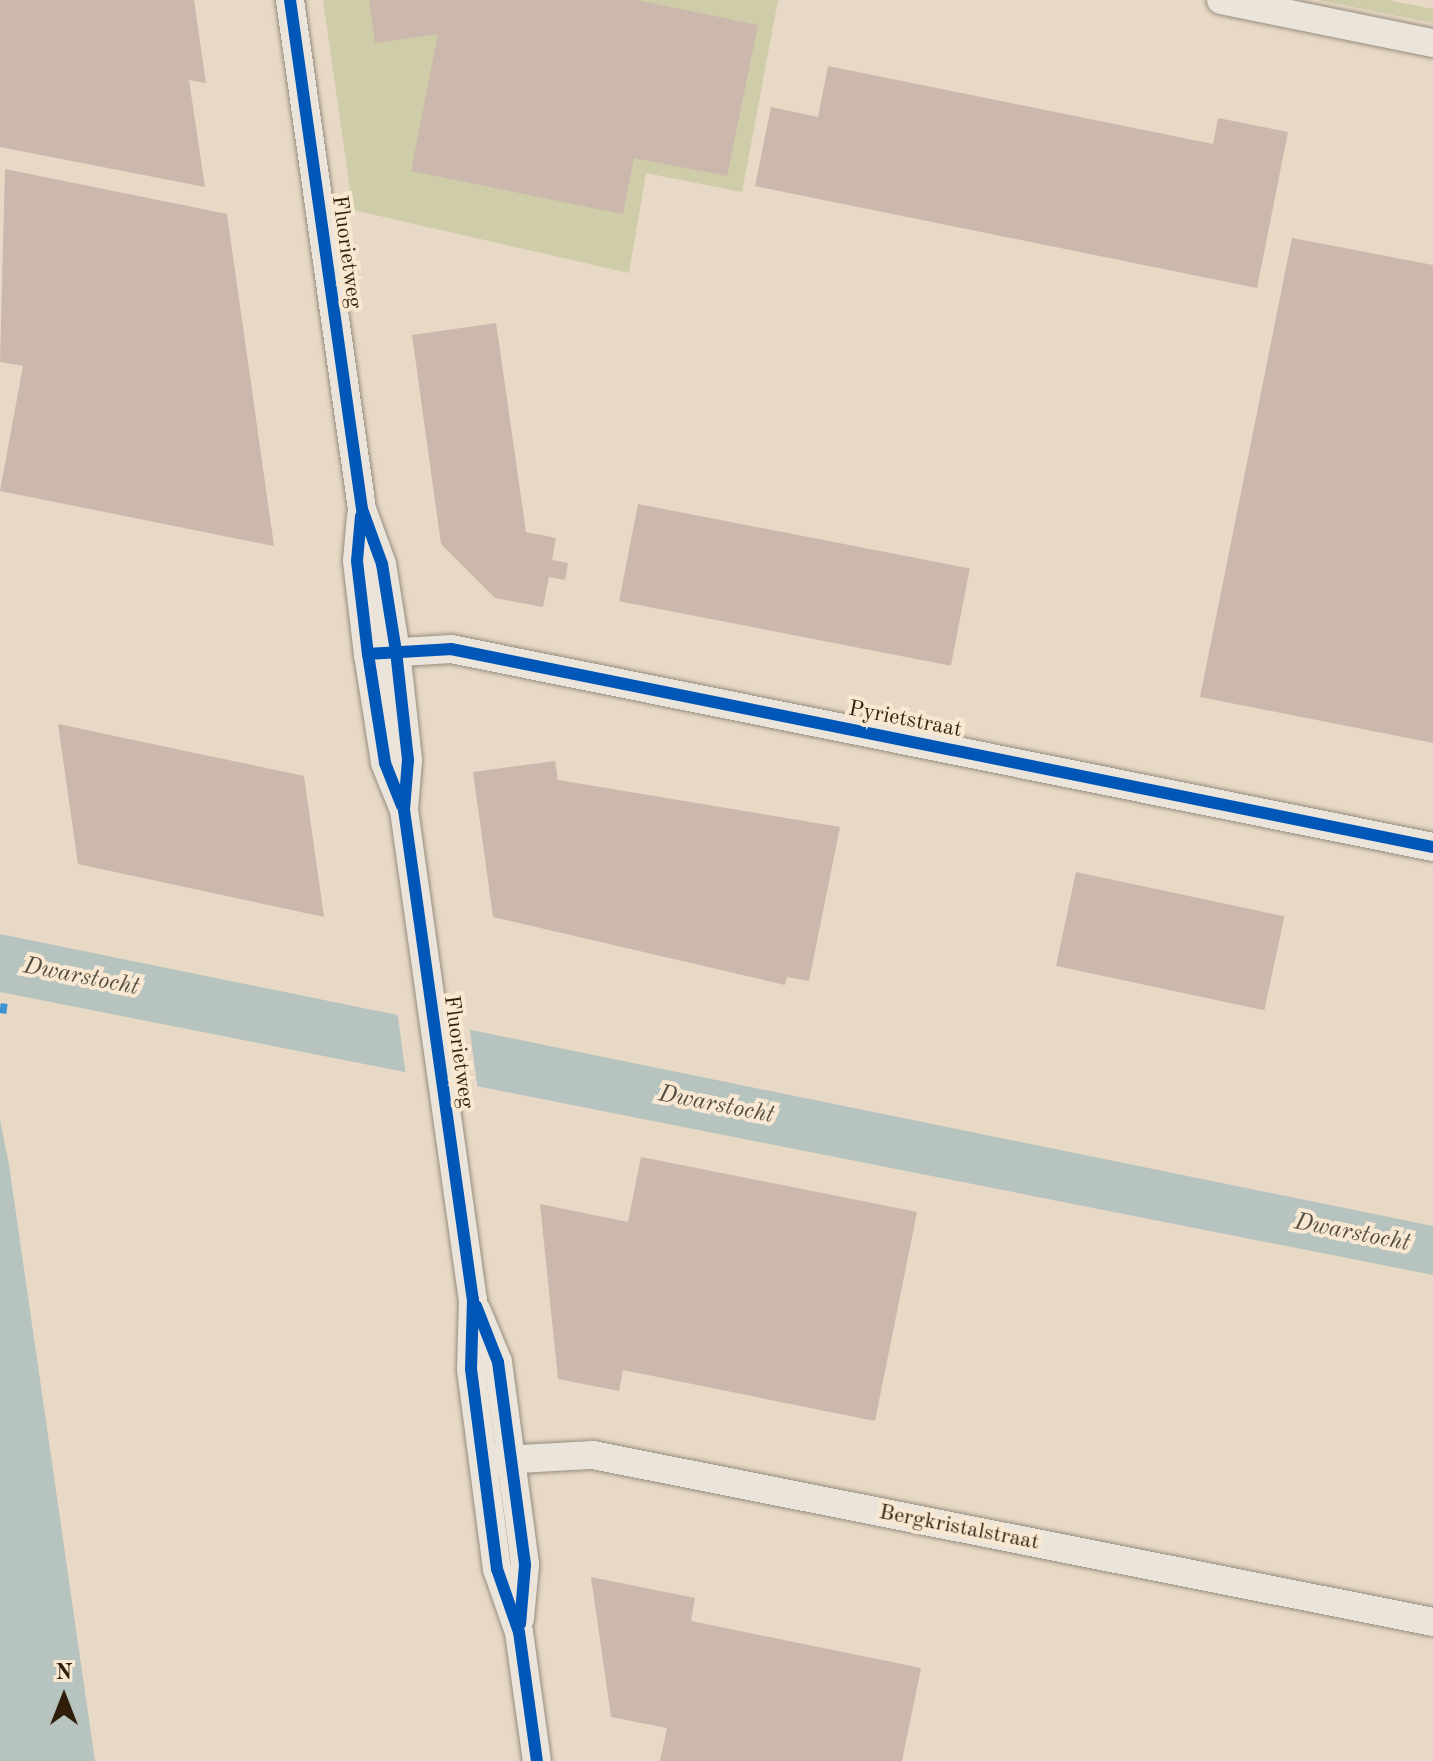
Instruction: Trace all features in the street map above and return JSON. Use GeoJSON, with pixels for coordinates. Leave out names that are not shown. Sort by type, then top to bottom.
{"type":"FeatureCollection","features":[{"type":"Feature","properties":{"kind":"street","name":"Fluorietweg"},"geometry":{"type":"LineString","coordinates":[[290,0],[362,509],[382,564],[396,651],[408,760],[404,810],[473,1299],[471,1369],[497,1460],[497,1569],[519,1632],[537,1761]]}},
{"type":"Feature","properties":{"kind":"street"},"geometry":{"type":"LineString","coordinates":[[1221,0],[1433,43]]}},
{"type":"Feature","properties":{"kind":"street","name":"Fluorietweg"},"geometry":{"type":"LineString","coordinates":[[362,509],[357,561],[368,654],[385,763],[404,810]]}},
{"type":"Feature","properties":{"kind":"street","name":"Pyrietstraat"},"geometry":{"type":"LineString","coordinates":[[368,654],[451,649],[1433,847]]}},
{"type":"Feature","properties":{"kind":"street","name":"Bergkristalstraat"},"geometry":{"type":"LineString","coordinates":[[497,1460],[593,1455],[1433,1622]]}},
{"type":"Feature","properties":{"kind":"shaded area"},"geometry":{"type":"Polygon","coordinates":[[[323,0],[778,0],[742,192],[646,173],[629,273],[353,210],[323,0]]]}},
{"type":"Feature","properties":{"kind":"shaded area"},"geometry":{"type":"Polygon","coordinates":[[[1318,0],[1388,0],[1433,9],[1433,23],[1318,0]]]}},
{"type":"Feature","properties":{"kind":"water","name":"Dwarstocht"},"geometry":{"type":"Polygon","coordinates":[[[0,934],[1433,1226],[1433,1275],[0,992],[0,934]]]}},
{"type":"Feature","properties":{"kind":"water"},"geometry":{"type":"Polygon","coordinates":[[[0,1120],[9,1165],[95,1761],[0,1761],[0,1120]]]}},
{"type":"Feature","properties":{"kind":"pier"},"geometry":{"type":"Polygon","coordinates":[[[397,1009],[469,1024],[478,1091],[406,1077],[397,1009]]]}},
{"type":"Feature","properties":{"kind":"building"},"geometry":{"type":"Polygon","coordinates":[[[0,0],[194,0],[206,83],[189,80],[205,187],[0,147],[0,0]]]}},
{"type":"Feature","properties":{"kind":"building"},"geometry":{"type":"Polygon","coordinates":[[[369,0],[636,0],[758,25],[727,176],[634,158],[623,214],[411,171],[438,34],[375,43],[369,0]]]}},
{"type":"Feature","properties":{"kind":"building"},"geometry":{"type":"Polygon","coordinates":[[[828,66],[1213,144],[1218,118],[1288,132],[1257,288],[755,186],[771,107],[818,117],[828,66]]]}},
{"type":"Feature","properties":{"kind":"building"},"geometry":{"type":"Polygon","coordinates":[[[5,169],[227,214],[274,546],[0,491],[23,366],[0,362],[5,169]]]}},
{"type":"Feature","properties":{"kind":"building"},"geometry":{"type":"Polygon","coordinates":[[[1292,238],[1433,265],[1433,743],[1200,697],[1292,238]]]}},
{"type":"Feature","properties":{"kind":"building"},"geometry":{"type":"Polygon","coordinates":[[[496,323],[526,532],[556,538],[552,560],[568,563],[565,580],[549,577],[543,607],[495,598],[441,544],[412,335],[496,323]]]}},
{"type":"Feature","properties":{"kind":"building"},"geometry":{"type":"Polygon","coordinates":[[[638,504],[970,568],[951,666],[619,601],[638,504]]]}},
{"type":"Feature","properties":{"kind":"building"},"geometry":{"type":"Polygon","coordinates":[[[58,724],[304,776],[324,917],[78,864],[58,724]]]}},
{"type":"Feature","properties":{"kind":"building"},"geometry":{"type":"Polygon","coordinates":[[[555,761],[558,780],[840,827],[809,981],[787,977],[785,985],[493,917],[473,772],[555,761]]]}},
{"type":"Feature","properties":{"kind":"building"},"geometry":{"type":"Polygon","coordinates":[[[1076,872],[1284,916],[1264,1010],[1056,966],[1076,872]]]}},
{"type":"Feature","properties":{"kind":"building"},"geometry":{"type":"Polygon","coordinates":[[[641,1157],[917,1212],[875,1421],[623,1370],[619,1391],[558,1379],[540,1204],[628,1222],[641,1157]]]}},
{"type":"Feature","properties":{"kind":"building"},"geometry":{"type":"Polygon","coordinates":[[[591,1577],[695,1598],[691,1621],[921,1668],[902,1761],[660,1761],[667,1728],[611,1717],[591,1577]]]}},
{"type":"Feature","properties":{"kind":"marked path"},"geometry":{"type":"LineString","coordinates":[[0,1008],[7,1009]]}},
{"type":"Feature","properties":{"kind":"cycle path"},"geometry":{"type":"LineString","coordinates":[[290,0],[362,509],[382,564],[396,651],[408,760],[404,810],[473,1299],[471,1369],[497,1569],[519,1632],[537,1761]]}},
{"type":"Feature","properties":{"kind":"cycle path"},"geometry":{"type":"LineString","coordinates":[[361,516],[357,561],[368,654],[385,763],[402,806]]}},
{"type":"Feature","properties":{"kind":"cycle path"},"geometry":{"type":"LineString","coordinates":[[368,654],[451,649],[1433,847]]}},
{"type":"Feature","properties":{"kind":"cycle path"},"geometry":{"type":"LineString","coordinates":[[476,1306],[498,1362],[525,1565],[520,1624]]}}]}
